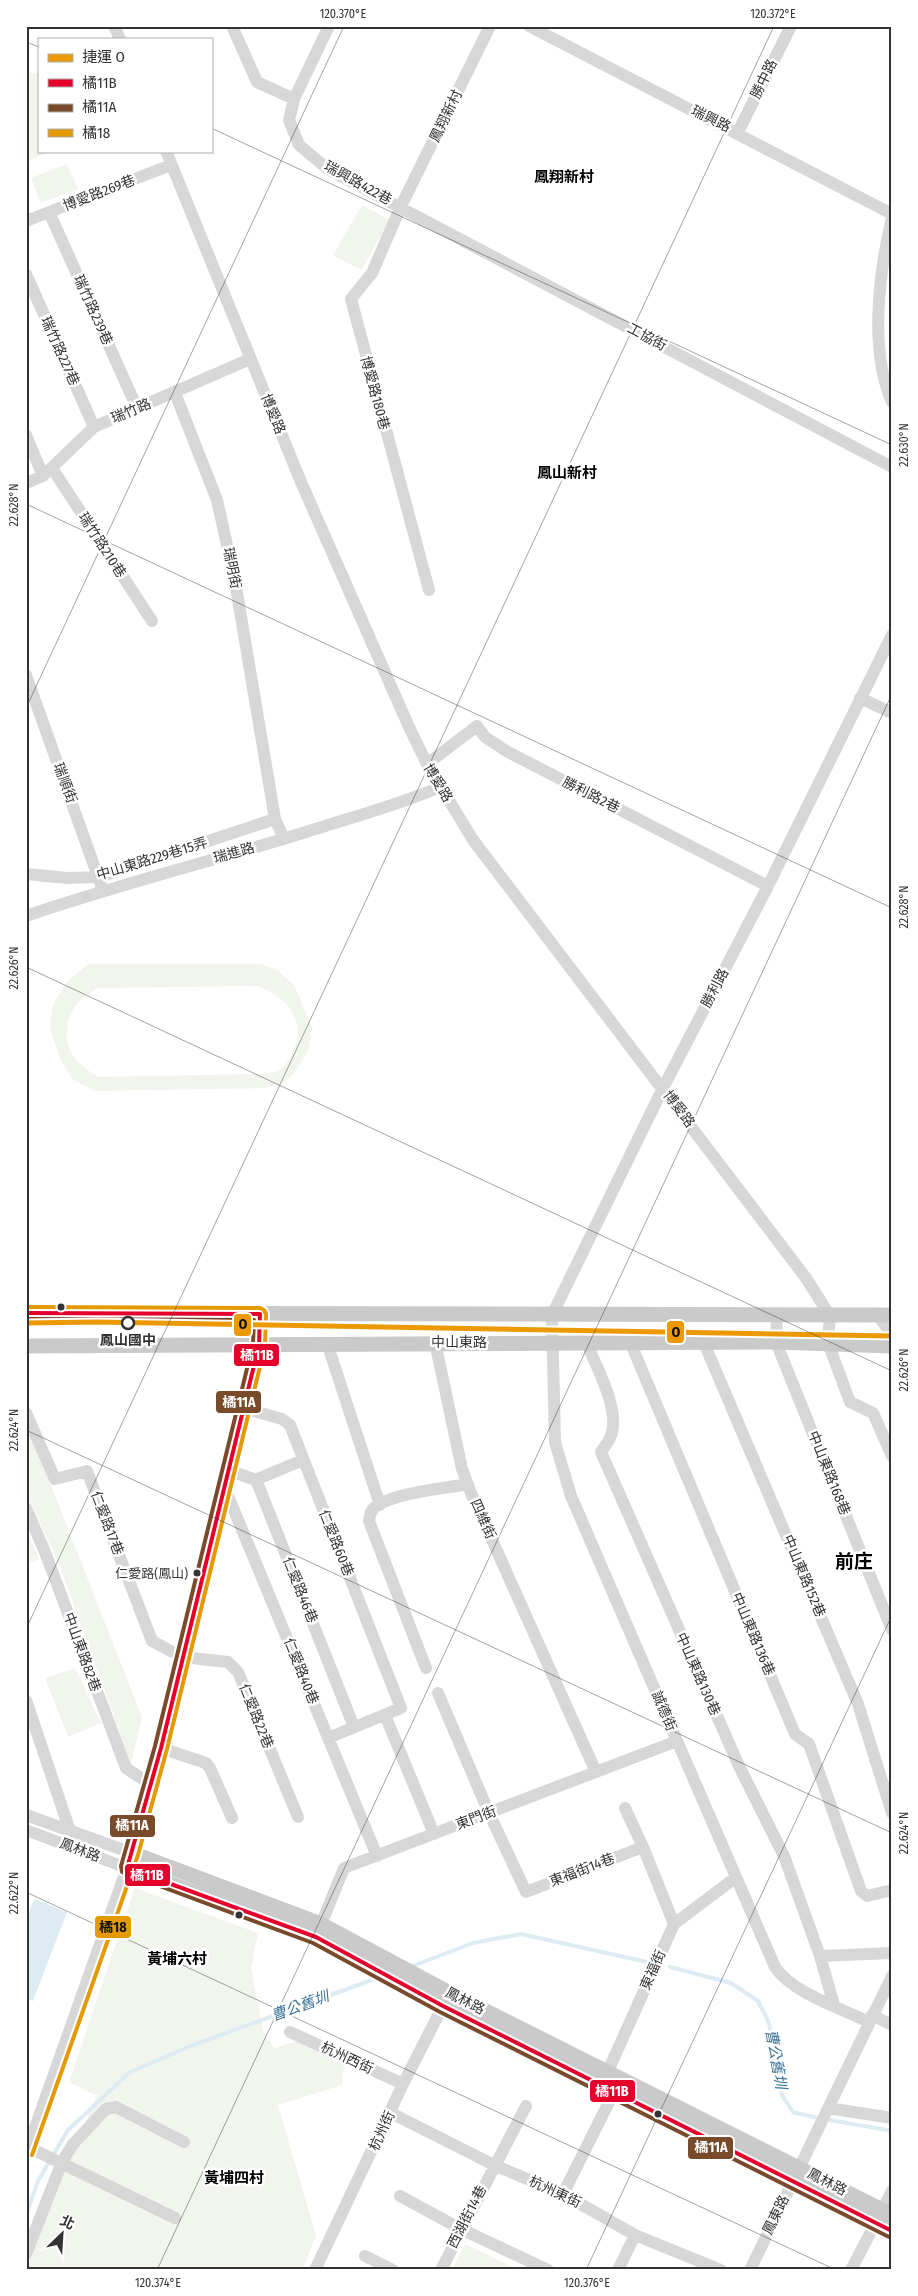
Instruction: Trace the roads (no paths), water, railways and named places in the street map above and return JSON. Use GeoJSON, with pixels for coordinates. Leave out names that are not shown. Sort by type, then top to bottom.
{"type":"FeatureCollection","features":[{"type":"Feature","properties":{"kind":"main road"},"geometry":{"type":"LineString","coordinates":[[26,1313],[885,1315]]}},
{"type":"Feature","properties":{"kind":"main road"},"geometry":{"type":"LineString","coordinates":[[127,1868],[161,1748],[244,1408],[259,1345],[260,1314]]}},
{"type":"Feature","properties":{"kind":"main road","name":"中山東路"},"geometry":{"type":"LineString","coordinates":[[26,1346],[435,1342],[552,1344],[776,1342],[892,1346]]}},
{"type":"Feature","properties":{"kind":"main road","name":"鳳林路"},"geometry":{"type":"LineString","coordinates":[[132,1853],[318,1930],[446,1999],[796,2175],[883,2216],[892,2231]]}},
{"type":"Feature","properties":{"kind":"main road","name":"鳳林路"},"geometry":{"type":"LineString","coordinates":[[127,1868],[318,1930]]}},
{"type":"Feature","properties":{"kind":"street"},"geometry":{"type":"LineString","coordinates":[[114,26],[120,38]]}},
{"type":"Feature","properties":{"kind":"street"},"geometry":{"type":"LineString","coordinates":[[232,26],[257,82],[294,99]]}},
{"type":"Feature","properties":{"kind":"street","name":"瑞興路422巷"},"geometry":{"type":"LineString","coordinates":[[329,26],[294,99],[289,120],[299,145],[328,170],[401,206]]}},
{"type":"Feature","properties":{"kind":"street","name":"鳳翔新村"},"geometry":{"type":"LineString","coordinates":[[401,206],[490,26]]}},
{"type":"Feature","properties":{"kind":"street","name":"瑞興路"},"geometry":{"type":"LineString","coordinates":[[529,26],[738,132],[892,214]]}},
{"type":"Feature","properties":{"kind":"street","name":"勝中路"},"geometry":{"type":"LineString","coordinates":[[738,132],[791,26]]}},
{"type":"Feature","properties":{"kind":"street","name":"博愛路"},"geometry":{"type":"LineString","coordinates":[[166,152],[300,482],[426,764],[479,848],[806,1278],[830,1316]]}},
{"type":"Feature","properties":{"kind":"street","name":"博愛路269巷"},"geometry":{"type":"LineString","coordinates":[[26,221],[171,165]]}},
{"type":"Feature","properties":{"kind":"street","name":"工協街"},"geometry":{"type":"LineString","coordinates":[[401,206],[892,467]]}},
{"type":"Feature","properties":{"kind":"street","name":"博愛路180巷"},"geometry":{"type":"LineString","coordinates":[[401,206],[372,273],[351,299],[403,501],[429,590]]}},
{"type":"Feature","properties":{"kind":"street","name":"瑞竹路239巷"},"geometry":{"type":"LineString","coordinates":[[49,212],[136,408]]}},
{"type":"Feature","properties":{"kind":"street"},"geometry":{"type":"LineString","coordinates":[[892,218],[883,258],[878,309],[881,358],[886,390],[892,402]]}},
{"type":"Feature","properties":{"kind":"street","name":"瑞竹路227巷"},"geometry":{"type":"LineString","coordinates":[[26,274],[94,427]]}},
{"type":"Feature","properties":{"kind":"street","name":"瑞竹路"},"geometry":{"type":"LineString","coordinates":[[26,483],[48,472],[62,456],[94,427],[250,359]]}},
{"type":"Feature","properties":{"kind":"street","name":"瑞明街"},"geometry":{"type":"LineString","coordinates":[[174,393],[217,500],[235,581],[275,819],[284,839]]}},
{"type":"Feature","properties":{"kind":"street","name":"瑞竹路210巷"},"geometry":{"type":"LineString","coordinates":[[26,435],[48,472],[152,621]]}},
{"type":"Feature","properties":{"kind":"street","name":"勝利路"},"geometry":{"type":"LineString","coordinates":[[552,1344],[552,1315],[662,1088],[768,886],[892,635]]}},
{"type":"Feature","properties":{"kind":"street","name":"瑞順街"},"geometry":{"type":"LineString","coordinates":[[28,683],[103,890]]}},
{"type":"Feature","properties":{"kind":"street"},"geometry":{"type":"LineString","coordinates":[[860,698],[892,713]]}},
{"type":"Feature","properties":{"kind":"street","name":"勝利路2巷"},"geometry":{"type":"LineString","coordinates":[[426,764],[477,726],[485,737],[508,752],[768,886]]}},
{"type":"Feature","properties":{"kind":"street","name":"瑞進路"},"geometry":{"type":"LineString","coordinates":[[26,916],[103,890],[284,839],[417,797],[440,787]]}},
{"type":"Feature","properties":{"kind":"street","name":"中山東路229巷15弄"},"geometry":{"type":"LineString","coordinates":[[26,874],[67,878],[99,877],[275,819]]}},
{"type":"Feature","properties":{"kind":"street","name":"中山東路168巷"},"geometry":{"type":"LineString","coordinates":[[777,1314],[776,1342],[892,1630]]}},
{"type":"Feature","properties":{"kind":"street"},"geometry":{"type":"LineString","coordinates":[[885,1315],[892,1334]]}},
{"type":"Feature","properties":{"kind":"street"},"geometry":{"type":"LineString","coordinates":[[830,1316],[828,1343],[850,1402],[873,1413],[892,1456]]}},
{"type":"Feature","properties":{"kind":"street"},"geometry":{"type":"LineString","coordinates":[[435,1342],[462,1469],[468,1484]]}},
{"type":"Feature","properties":{"kind":"street"},"geometry":{"type":"LineString","coordinates":[[327,1343],[380,1505],[370,1514],[369,1521],[426,1668]]}},
{"type":"Feature","properties":{"kind":"street","name":"中山東路152巷"},"geometry":{"type":"LineString","coordinates":[[704,1343],[858,1704],[892,1814]]}},
{"type":"Feature","properties":{"kind":"street","name":"誠德街"},"geometry":{"type":"LineString","coordinates":[[552,1344],[555,1442],[562,1471],[735,1878],[782,1977],[793,1986],[834,2005],[892,2025]]}},
{"type":"Feature","properties":{"kind":"street","name":"中山東路130巷"},"geometry":{"type":"LineString","coordinates":[[587,1344],[610,1401],[613,1429],[610,1438],[601,1452],[739,1766],[784,1856],[820,1956],[834,2005]]}},
{"type":"Feature","properties":{"kind":"street","name":"中山東路136巷"},"geometry":{"type":"LineString","coordinates":[[631,1344],[795,1734],[809,1744],[861,1891],[867,1896],[892,1890]]}},
{"type":"Feature","properties":{"kind":"street","name":"仁愛路60巷"},"geometry":{"type":"LineString","coordinates":[[244,1408],[287,1421],[402,1708],[385,1715]]}},
{"type":"Feature","properties":{"kind":"street","name":"仁愛路17巷"},"geometry":{"type":"LineString","coordinates":[[26,1413],[55,1479],[87,1471],[152,1641],[182,1657]]}},
{"type":"Feature","properties":{"kind":"street"},"geometry":{"type":"LineString","coordinates":[[228,1470],[255,1480],[303,1460]]}},
{"type":"Feature","properties":{"kind":"street","name":"仁愛路46巷"},"geometry":{"type":"LineString","coordinates":[[255,1480],[354,1727]]}},
{"type":"Feature","properties":{"kind":"street","name":"四維街"},"geometry":{"type":"LineString","coordinates":[[380,1505],[399,1497],[468,1484],[596,1772]]}},
{"type":"Feature","properties":{"kind":"street","name":"仁愛路40巷"},"geometry":{"type":"LineString","coordinates":[[224,1486],[377,1856]]}},
{"type":"Feature","properties":{"kind":"street","name":"中山東路82巷"},"geometry":{"type":"LineString","coordinates":[[26,1508],[45,1552],[126,1768],[150,1784]]}},
{"type":"Feature","properties":{"kind":"street","name":"仁愛路22巷"},"geometry":{"type":"LineString","coordinates":[[182,1657],[228,1662],[238,1672],[298,1817]]}},
{"type":"Feature","properties":{"kind":"street"},"geometry":{"type":"LineString","coordinates":[[438,1693],[489,1813]]}},
{"type":"Feature","properties":{"kind":"street"},"geometry":{"type":"LineString","coordinates":[[26,1700],[70,1831]]}},
{"type":"Feature","properties":{"kind":"street"},"geometry":{"type":"LineString","coordinates":[[328,1738],[385,1715],[434,1834]]}},
{"type":"Feature","properties":{"kind":"street","name":"東門街"},"geometry":{"type":"LineString","coordinates":[[318,1930],[344,1868],[677,1741]]}},
{"type":"Feature","properties":{"kind":"street"},"geometry":{"type":"LineString","coordinates":[[161,1748],[206,1763],[232,1818]]}},
{"type":"Feature","properties":{"kind":"street"},"geometry":{"type":"LineString","coordinates":[[625,1808],[674,1924]]}},
{"type":"Feature","properties":{"kind":"street","name":"東福街14巷"},"geometry":{"type":"LineString","coordinates":[[489,1813],[526,1892],[642,1847]]}},
{"type":"Feature","properties":{"kind":"street","name":"鳳林路"},"geometry":{"type":"LineString","coordinates":[[26,1815],[132,1853]]}},
{"type":"Feature","properties":{"kind":"street","name":"鳳林路"},"geometry":{"type":"LineString","coordinates":[[26,1830],[127,1868]]}},
{"type":"Feature","properties":{"kind":"street"},"geometry":{"type":"LineString","coordinates":[[127,1868],[31,2150],[59,2161],[175,2218]]}},
{"type":"Feature","properties":{"kind":"street","name":"東福街"},"geometry":{"type":"LineString","coordinates":[[563,2194],[611,2082],[674,1924],[735,1878]]}},
{"type":"Feature","properties":{"kind":"street"},"geometry":{"type":"LineString","coordinates":[[820,1956],[892,1953]]}},
{"type":"Feature","properties":{"kind":"street"},"geometry":{"type":"LineString","coordinates":[[892,1976],[828,2108],[892,2118]]}},
{"type":"Feature","properties":{"kind":"street","name":"杭州街"},"geometry":{"type":"LineString","coordinates":[[315,2270],[403,2084],[446,1999]]}},
{"type":"Feature","properties":{"kind":"street","name":"杭州西街"},"geometry":{"type":"LineString","coordinates":[[290,2032],[403,2084]]}},
{"type":"Feature","properties":{"kind":"street"},"geometry":{"type":"LineString","coordinates":[[26,2254],[59,2161],[110,2106],[184,2142]]}},
{"type":"Feature","properties":{"kind":"street","name":"西湖街14巷"},"geometry":{"type":"LineString","coordinates":[[441,2270],[526,2106]]}},
{"type":"Feature","properties":{"kind":"street","name":"鳳東路"},"geometry":{"type":"LineString","coordinates":[[750,2270],[828,2108]]}},
{"type":"Feature","properties":{"kind":"street","name":"杭州東街"},"geometry":{"type":"LineString","coordinates":[[390,2113],[494,2165],[563,2194],[635,2235],[721,2270]]}},
{"type":"Feature","properties":{"kind":"street"},"geometry":{"type":"LineString","coordinates":[[851,2270],[883,2216],[892,2190]]}},
{"type":"Feature","properties":{"kind":"street"},"geometry":{"type":"LineString","coordinates":[[400,2196],[461,2229],[548,2270]]}},
{"type":"Feature","properties":{"kind":"street"},"geometry":{"type":"LineString","coordinates":[[618,2270],[635,2235]]}},
{"type":"Feature","properties":{"kind":"street"},"geometry":{"type":"LineString","coordinates":[[365,2256],[393,2270]]}},
{"type":"Feature","properties":{"kind":"waterway","name":"曹公舊圳"},"geometry":{"type":"LineString","coordinates":[[410,1967],[473,1943],[521,1934],[647,1962]]}},
{"type":"Feature","properties":{"kind":"waterway","name":"曹公舊圳"},"geometry":{"type":"LineString","coordinates":[[670,1967],[731,1983],[758,2001],[769,2023],[782,2095],[793,2112],[892,2131]]}},
{"type":"Feature","properties":{"kind":"waterway","name":"曹公舊圳"},"geometry":{"type":"LineString","coordinates":[[26,2215],[38,2181],[68,2130],[130,2072],[193,2045],[380,1977]]}},
{"type":"Feature","properties":{"kind":"metro line","name":"O"},"geometry":{"type":"LineString","coordinates":[[26,1323],[97,1322],[892,1336]]}},
{"type":"Feature","properties":{"kind":"place","name":"鳳山國中"},"geometry":{"type":"Point","coordinates":[128,1323]}},
{"type":"Feature","properties":{"kind":"place","name":"仁愛路(鳳山)"},"geometry":{"type":"Point","coordinates":[197,1573]}},
{"type":"Feature","properties":{"kind":"district","name":"鳳翔新村"},"geometry":{"type":"Point","coordinates":[564,177]}},
{"type":"Feature","properties":{"kind":"district","name":"鳳山新村"},"geometry":{"type":"Point","coordinates":[567,473]}},
{"type":"Feature","properties":{"kind":"district","name":"前庄"},"geometry":{"type":"Point","coordinates":[854,1561]}},
{"type":"Feature","properties":{"kind":"district","name":"黃埔六村"},"geometry":{"type":"Point","coordinates":[177,1959]}},
{"type":"Feature","properties":{"kind":"district","name":"黃埔四村"},"geometry":{"type":"Point","coordinates":[234,2178]}}]}
